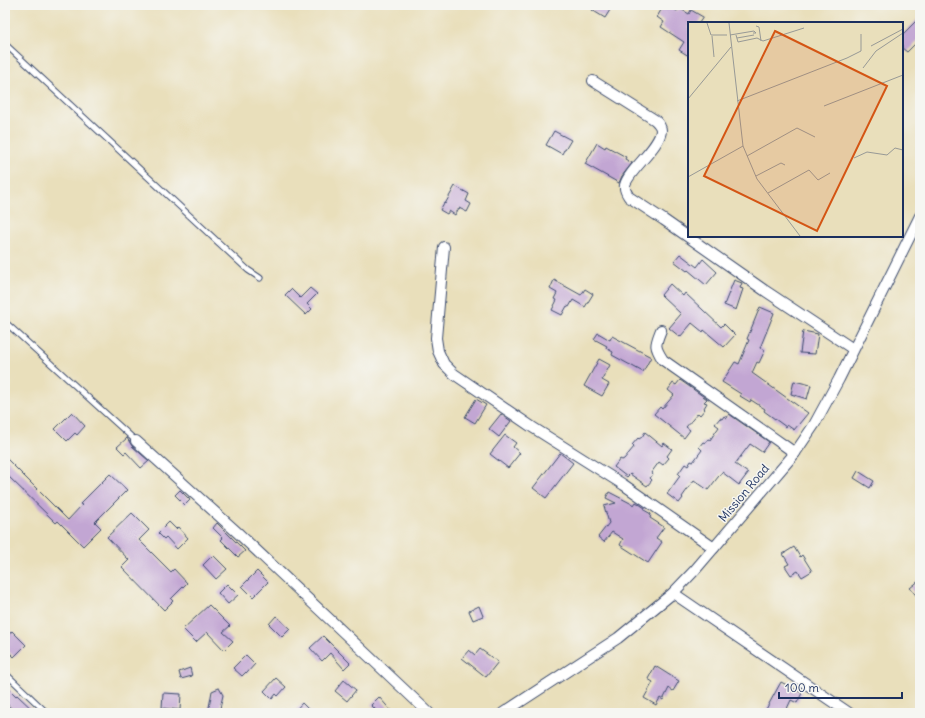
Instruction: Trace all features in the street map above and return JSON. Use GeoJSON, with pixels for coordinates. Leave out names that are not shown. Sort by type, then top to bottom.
{"type":"FeatureCollection","features":[{"type":"Feature","properties":{"kind":"street"},"geometry":{"type":"LineString","coordinates":[[593,81],[659,124],[661,130],[660,134],[654,146],[628,179],[625,186],[626,192],[628,197],[688,237]]}},
{"type":"Feature","properties":{"kind":"street","name":"Mission Road"},"geometry":{"type":"LineString","coordinates":[[503,713],[618,638],[673,593],[714,548],[795,453],[814,425],[920,216]]}},
{"type":"Feature","properties":{"kind":"street"},"geometry":{"type":"LineString","coordinates":[[688,237],[764,290],[853,349]]}},
{"type":"Feature","properties":{"kind":"street"},"geometry":{"type":"LineString","coordinates":[[444,246],[436,338],[438,351],[444,364],[454,374],[484,396],[532,428],[624,484],[714,548]]}},
{"type":"Feature","properties":{"kind":"street"},"geometry":{"type":"LineString","coordinates":[[661,330],[656,343],[657,351],[663,360],[795,453]]}},
{"type":"Feature","properties":{"kind":"street"},"geometry":{"type":"LineString","coordinates":[[136,441],[238,533],[429,713]]}},
{"type":"Feature","properties":{"kind":"street"},"geometry":{"type":"LineString","coordinates":[[673,593],[849,713]]}},
{"type":"Feature","properties":{"kind":"lane"},"geometry":{"type":"LineString","coordinates":[[5,44],[242,264],[260,278]]}},
{"type":"Feature","properties":{"kind":"lane"},"geometry":{"type":"LineString","coordinates":[[5,322],[136,441]]}},
{"type":"Feature","properties":{"kind":"lane"},"geometry":{"type":"LineString","coordinates":[[5,673],[47,713]]}},
{"type":"Feature","properties":{"kind":"building"},"geometry":{"type":"Polygon","coordinates":[[[595,5],[613,5],[605,18],[592,10],[595,5]]]}},
{"type":"Feature","properties":{"kind":"building"},"geometry":{"type":"Polygon","coordinates":[[[664,5],[667,5],[677,11],[679,8],[689,14],[691,10],[703,17],[700,22],[688,22],[688,55],[679,50],[684,42],[661,27],[664,22],[657,17],[664,5]]]}},
{"type":"Feature","properties":{"kind":"building"},"geometry":{"type":"Polygon","coordinates":[[[920,17],[920,39],[907,52],[903,49],[903,34],[920,17]]]}},
{"type":"Feature","properties":{"kind":"building"},"geometry":{"type":"Polygon","coordinates":[[[554,131],[571,140],[562,154],[546,145],[554,131]]]}},
{"type":"Feature","properties":{"kind":"building"},"geometry":{"type":"Polygon","coordinates":[[[597,143],[605,148],[606,146],[626,157],[625,159],[632,163],[622,176],[619,183],[585,164],[597,143]]]}},
{"type":"Feature","properties":{"kind":"building"},"geometry":{"type":"Polygon","coordinates":[[[455,186],[469,194],[466,201],[471,204],[467,212],[459,208],[455,215],[449,211],[447,214],[440,210],[455,186]]]}},
{"type":"Feature","properties":{"kind":"building"},"geometry":{"type":"Polygon","coordinates":[[[680,254],[697,267],[703,259],[717,272],[706,285],[674,261],[680,254]]]}},
{"type":"Feature","properties":{"kind":"building"},"geometry":{"type":"Polygon","coordinates":[[[554,280],[581,295],[585,289],[593,294],[585,307],[573,300],[569,307],[567,306],[562,315],[552,310],[557,300],[554,299],[557,293],[550,289],[554,280]]]}},
{"type":"Feature","properties":{"kind":"building"},"geometry":{"type":"Polygon","coordinates":[[[734,280],[742,283],[740,288],[743,289],[736,310],[724,305],[734,280]]]}},
{"type":"Feature","properties":{"kind":"building"},"geometry":{"type":"Polygon","coordinates":[[[670,284],[683,296],[685,293],[721,327],[724,324],[735,335],[724,347],[704,330],[703,332],[692,323],[680,337],[669,328],[681,314],[661,295],[670,284]]]}},
{"type":"Feature","properties":{"kind":"building"},"geometry":{"type":"Polygon","coordinates":[[[310,288],[317,294],[307,304],[312,309],[306,315],[285,295],[291,289],[300,298],[310,288]]]}},
{"type":"Feature","properties":{"kind":"building"},"geometry":{"type":"Polygon","coordinates":[[[760,307],[774,313],[760,348],[765,350],[752,373],[808,413],[794,430],[787,425],[786,427],[764,411],[765,409],[751,400],[750,402],[740,396],[741,394],[722,382],[735,362],[739,364],[760,307]]]}},
{"type":"Feature","properties":{"kind":"building"},"geometry":{"type":"Polygon","coordinates":[[[803,331],[818,334],[815,354],[800,353],[803,331]]]}},
{"type":"Feature","properties":{"kind":"building"},"geometry":{"type":"Polygon","coordinates":[[[598,333],[610,340],[612,336],[651,357],[643,372],[612,355],[613,352],[606,348],[607,346],[594,339],[598,333]]]}},
{"type":"Feature","properties":{"kind":"building"},"geometry":{"type":"Polygon","coordinates":[[[599,359],[610,365],[602,380],[609,384],[602,396],[584,386],[599,359]]]}},
{"type":"Feature","properties":{"kind":"building"},"geometry":{"type":"Polygon","coordinates":[[[680,380],[707,399],[704,402],[707,403],[704,408],[705,409],[700,415],[698,413],[686,427],[690,430],[684,438],[654,414],[660,407],[662,409],[674,395],[668,390],[673,383],[676,385],[680,380]]]}},
{"type":"Feature","properties":{"kind":"building"},"geometry":{"type":"Polygon","coordinates":[[[794,381],[811,385],[807,399],[791,394],[794,381]]]}},
{"type":"Feature","properties":{"kind":"building"},"geometry":{"type":"Polygon","coordinates":[[[476,399],[486,405],[475,423],[465,417],[476,399]]]}},
{"type":"Feature","properties":{"kind":"building"},"geometry":{"type":"Polygon","coordinates":[[[72,412],[85,426],[77,435],[75,433],[67,441],[55,429],[72,412]]]}},
{"type":"Feature","properties":{"kind":"building"},"geometry":{"type":"Polygon","coordinates":[[[501,414],[511,421],[499,437],[489,429],[501,414]]]}},
{"type":"Feature","properties":{"kind":"building"},"geometry":{"type":"Polygon","coordinates":[[[729,414],[769,442],[762,452],[750,444],[735,464],[748,473],[739,485],[722,472],[708,490],[694,480],[679,503],[667,494],[680,476],[678,474],[685,464],[688,466],[691,461],[693,462],[702,450],[699,447],[703,442],[705,443],[708,439],[710,440],[719,427],[715,424],[720,418],[722,419],[724,416],[727,418],[729,414]]]}},
{"type":"Feature","properties":{"kind":"building"},"geometry":{"type":"Polygon","coordinates":[[[645,432],[662,446],[664,443],[672,449],[667,456],[669,458],[663,465],[659,462],[651,473],[653,474],[650,478],[652,480],[647,486],[630,474],[627,477],[614,467],[620,459],[624,459],[634,447],[632,445],[638,438],[639,439],[642,437],[645,432]]]}},
{"type":"Feature","properties":{"kind":"building"},"geometry":{"type":"Polygon","coordinates":[[[505,435],[516,443],[513,447],[520,453],[508,468],[490,454],[505,435]]]}},
{"type":"Feature","properties":{"kind":"building"},"geometry":{"type":"Polygon","coordinates":[[[127,438],[132,446],[149,461],[141,468],[126,452],[124,454],[117,447],[127,438]]]}},
{"type":"Feature","properties":{"kind":"building"},"geometry":{"type":"Polygon","coordinates":[[[560,453],[573,463],[546,498],[533,488],[560,453]]]}},
{"type":"Feature","properties":{"kind":"building"},"geometry":{"type":"Polygon","coordinates":[[[5,457],[68,520],[82,505],[80,504],[110,474],[127,490],[95,522],[101,528],[83,546],[58,521],[56,523],[5,473],[5,457]]]}},
{"type":"Feature","properties":{"kind":"building"},"geometry":{"type":"Polygon","coordinates":[[[858,471],[874,481],[870,488],[854,478],[858,471]]]}},
{"type":"Feature","properties":{"kind":"building"},"geometry":{"type":"Polygon","coordinates":[[[180,490],[190,500],[185,505],[175,495],[180,490]]]}},
{"type":"Feature","properties":{"kind":"building"},"geometry":{"type":"Polygon","coordinates":[[[609,492],[634,505],[636,502],[645,508],[644,510],[651,514],[650,518],[664,527],[656,538],[662,542],[648,563],[620,545],[623,539],[612,532],[604,542],[598,537],[609,523],[604,506],[616,503],[606,498],[609,492]]]}},
{"type":"Feature","properties":{"kind":"building"},"geometry":{"type":"Polygon","coordinates":[[[132,513],[149,530],[139,540],[171,572],[174,569],[187,583],[171,599],[173,601],[164,610],[122,567],[129,560],[107,537],[132,513]]]}},
{"type":"Feature","properties":{"kind":"building"},"geometry":{"type":"Polygon","coordinates":[[[169,522],[176,529],[178,527],[188,538],[177,549],[166,537],[164,539],[158,533],[169,522]]]}},
{"type":"Feature","properties":{"kind":"building"},"geometry":{"type":"Polygon","coordinates":[[[217,523],[245,551],[238,557],[221,540],[223,538],[213,528],[217,523]]]}},
{"type":"Feature","properties":{"kind":"building"},"geometry":{"type":"Polygon","coordinates":[[[794,547],[800,557],[802,555],[812,571],[802,577],[798,571],[791,575],[785,566],[789,564],[783,554],[794,547]]]}},
{"type":"Feature","properties":{"kind":"building"},"geometry":{"type":"Polygon","coordinates":[[[213,555],[227,569],[216,579],[203,565],[213,555]]]}},
{"type":"Feature","properties":{"kind":"building"},"geometry":{"type":"Polygon","coordinates":[[[257,571],[268,582],[253,597],[242,586],[257,571]]]}},
{"type":"Feature","properties":{"kind":"building"},"geometry":{"type":"Polygon","coordinates":[[[920,580],[920,600],[910,588],[920,580]]]}},
{"type":"Feature","properties":{"kind":"building"},"geometry":{"type":"Polygon","coordinates":[[[227,584],[238,595],[228,604],[218,593],[227,584]]]}},
{"type":"Feature","properties":{"kind":"building"},"geometry":{"type":"Polygon","coordinates":[[[209,605],[230,626],[223,632],[233,641],[224,650],[207,632],[196,642],[183,629],[209,605]]]}},
{"type":"Feature","properties":{"kind":"building"},"geometry":{"type":"Polygon","coordinates":[[[479,606],[483,616],[473,620],[469,611],[479,606]]]}},
{"type":"Feature","properties":{"kind":"building"},"geometry":{"type":"Polygon","coordinates":[[[276,616],[290,629],[282,637],[269,624],[276,616]]]}},
{"type":"Feature","properties":{"kind":"building"},"geometry":{"type":"Polygon","coordinates":[[[12,631],[26,645],[14,657],[5,648],[5,639],[12,631]]]}},
{"type":"Feature","properties":{"kind":"building"},"geometry":{"type":"Polygon","coordinates":[[[323,636],[350,663],[344,669],[330,653],[322,661],[310,648],[323,636]]]}},
{"type":"Feature","properties":{"kind":"building"},"geometry":{"type":"Polygon","coordinates":[[[480,649],[498,662],[486,677],[462,658],[469,650],[475,655],[480,649]]]}},
{"type":"Feature","properties":{"kind":"building"},"geometry":{"type":"Polygon","coordinates":[[[246,655],[255,664],[242,676],[233,668],[246,655]]]}},
{"type":"Feature","properties":{"kind":"building"},"geometry":{"type":"Polygon","coordinates":[[[655,666],[679,681],[673,691],[669,688],[663,700],[660,698],[656,705],[644,698],[653,682],[648,679],[655,666]]]}},
{"type":"Feature","properties":{"kind":"building"},"geometry":{"type":"Polygon","coordinates":[[[190,668],[192,676],[181,679],[179,672],[190,668]]]}},
{"type":"Feature","properties":{"kind":"building"},"geometry":{"type":"Polygon","coordinates":[[[276,678],[286,687],[278,696],[276,694],[272,699],[264,691],[276,678]]]}},
{"type":"Feature","properties":{"kind":"building"},"geometry":{"type":"Polygon","coordinates":[[[344,680],[356,690],[347,701],[335,691],[344,680]]]}},
{"type":"Feature","properties":{"kind":"building"},"geometry":{"type":"Polygon","coordinates":[[[781,682],[802,693],[797,703],[791,700],[785,713],[764,713],[781,682]]]}},
{"type":"Feature","properties":{"kind":"building"},"geometry":{"type":"Polygon","coordinates":[[[5,685],[36,713],[16,713],[5,702],[5,685]]]}},
{"type":"Feature","properties":{"kind":"building"},"geometry":{"type":"Polygon","coordinates":[[[219,688],[223,695],[219,713],[208,713],[212,691],[219,688]]]}},
{"type":"Feature","properties":{"kind":"building"},"geometry":{"type":"Polygon","coordinates":[[[163,693],[181,694],[180,710],[162,708],[163,693]]]}},
{"type":"Feature","properties":{"kind":"building"},"geometry":{"type":"Polygon","coordinates":[[[379,697],[393,713],[379,713],[371,705],[379,697]]]}},
{"type":"Feature","properties":{"kind":"building"},"geometry":{"type":"Polygon","coordinates":[[[302,703],[312,713],[293,713],[302,703]]]}}]}
